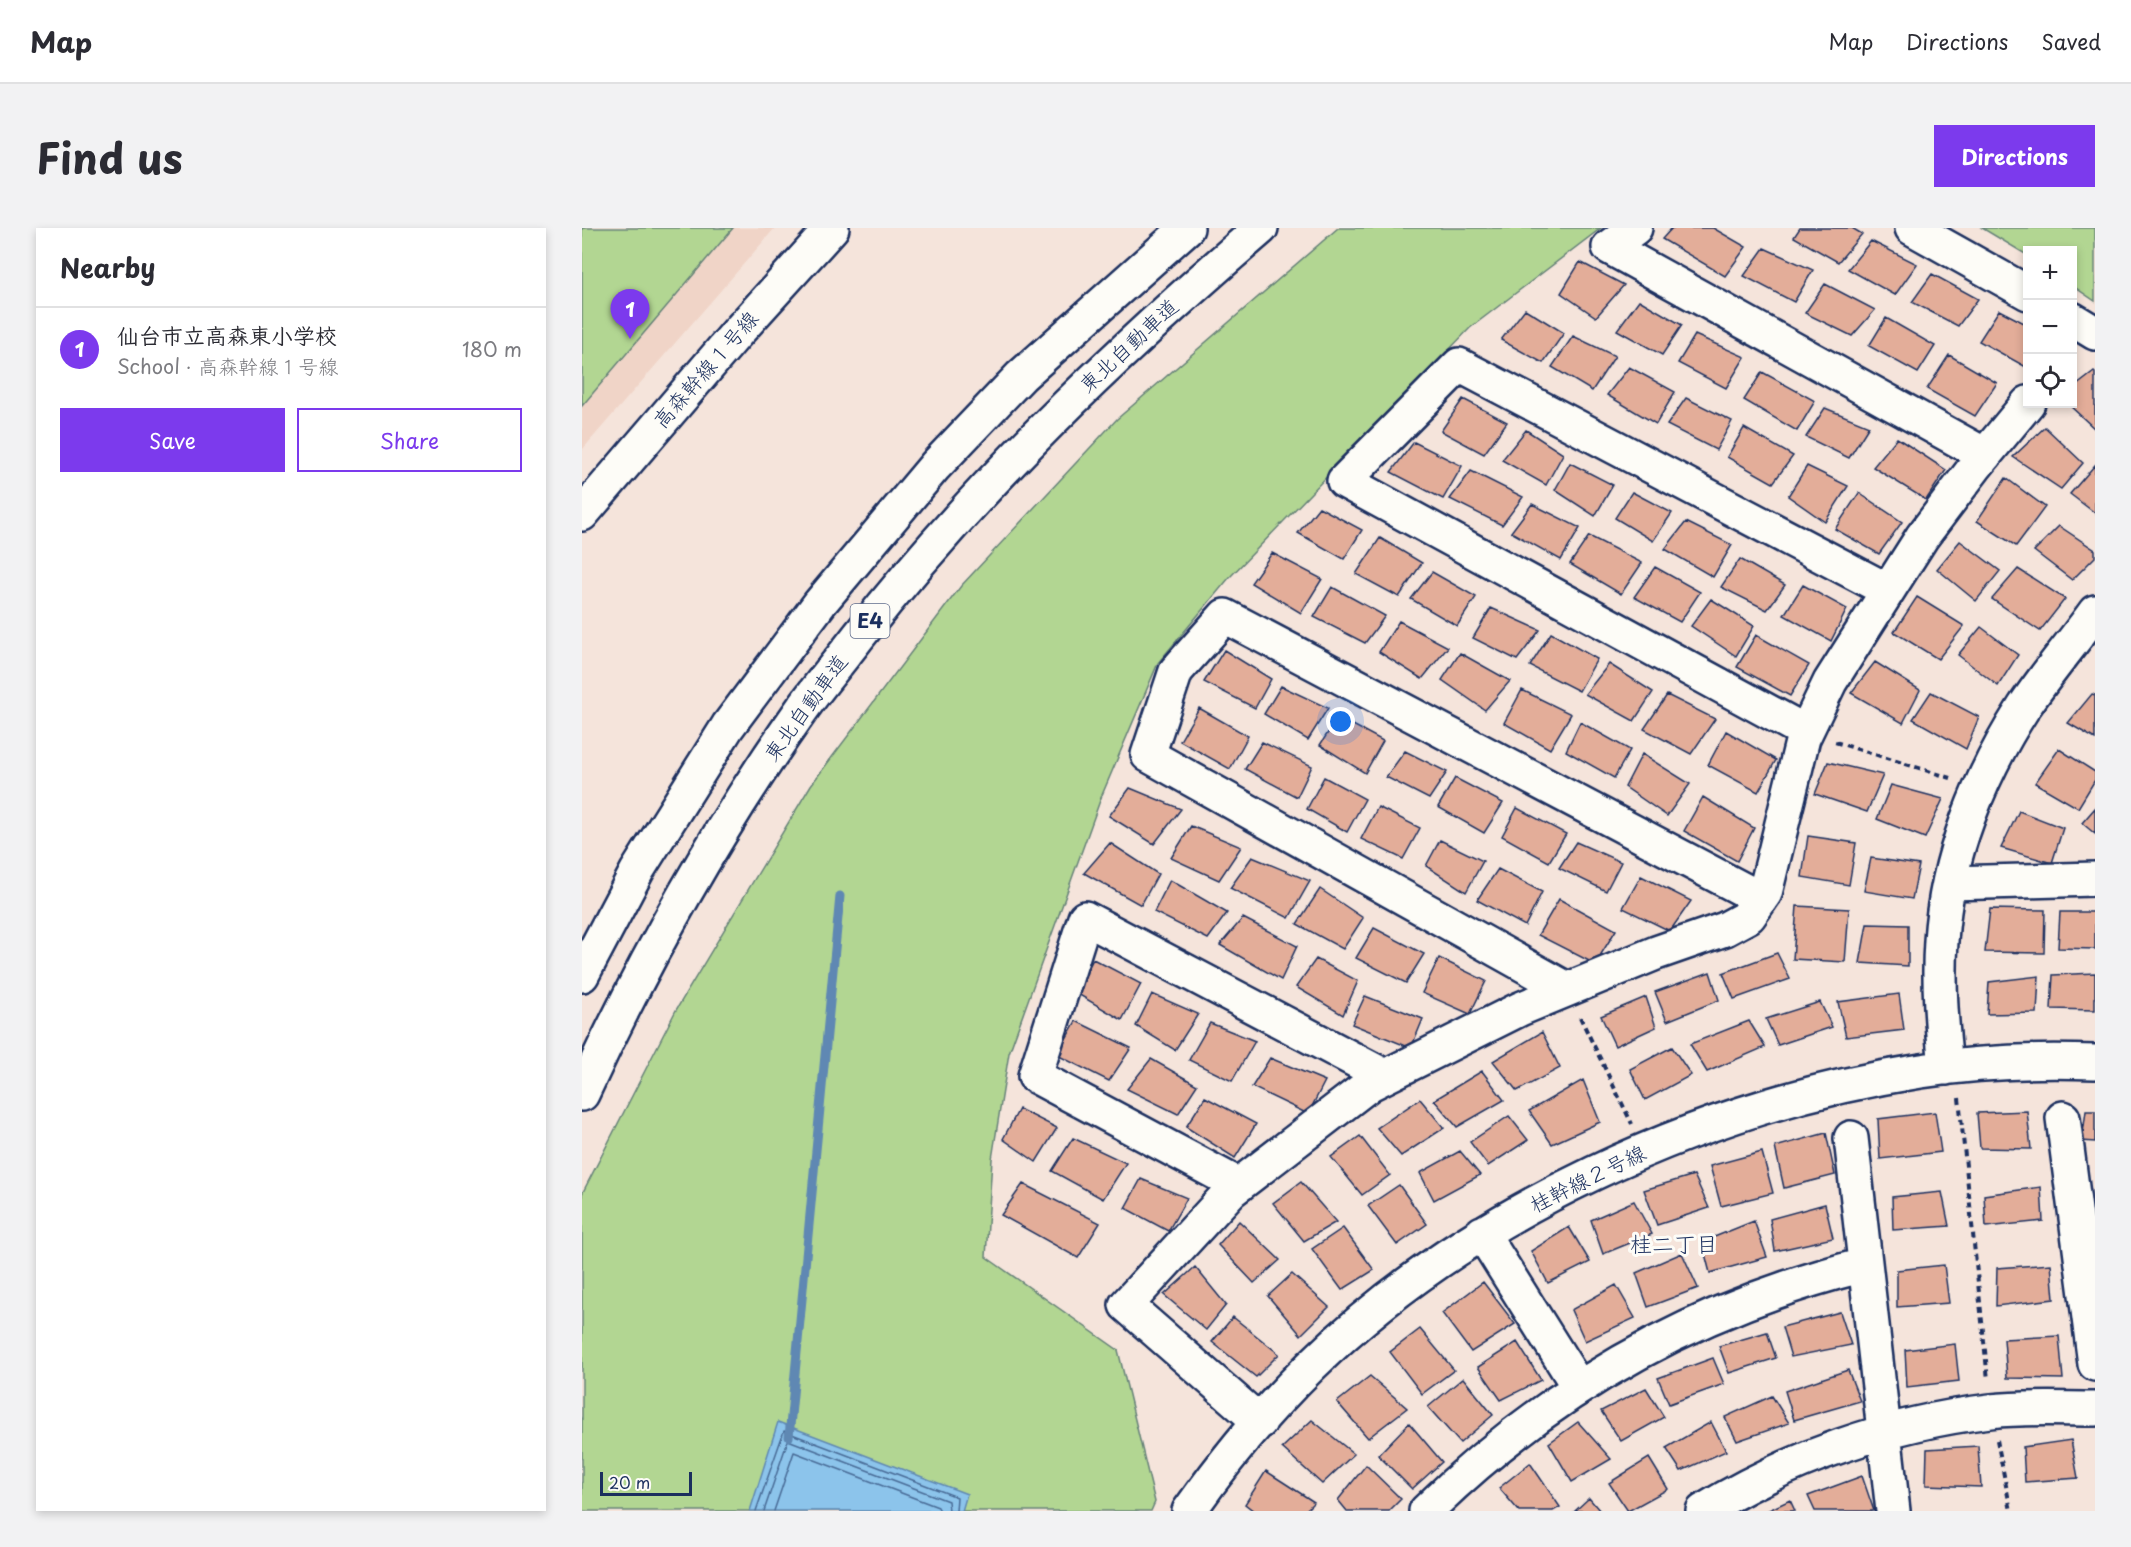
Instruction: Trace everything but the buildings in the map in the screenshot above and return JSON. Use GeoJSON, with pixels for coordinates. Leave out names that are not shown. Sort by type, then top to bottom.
{"type":"FeatureCollection","features":[{"type":"Feature","properties":{"kind":"main road","name":"高森幹線１号線"},"geometry":{"type":"LineString","coordinates":[[582,514],[736,334],[832,228]]}},
{"type":"Feature","properties":{"kind":"main road","name":"E4"},"geometry":{"type":"LineString","coordinates":[[582,975],[637,871],[728,726],[820,603],[935,466],[1021,376],[1187,228]]}},
{"type":"Feature","properties":{"kind":"main road","name":"東北自動車道"},"geometry":{"type":"LineString","coordinates":[[582,1095],[686,891],[800,711],[911,570],[1027,442],[1153,321],[1261,228]]}},
{"type":"Feature","properties":{"kind":"main road"},"geometry":{"type":"LineString","coordinates":[[1635,228],[1609,247],[1985,454]]}},
{"type":"Feature","properties":{"kind":"main road"},"geometry":{"type":"LineString","coordinates":[[1911,228],[2023,290]]}},
{"type":"Feature","properties":{"kind":"main road"},"geometry":{"type":"LineString","coordinates":[[1806,732],[1344,481],[1459,366],[1887,590]]}},
{"type":"Feature","properties":{"kind":"main road"},"geometry":{"type":"LineString","coordinates":[[1260,1422],[1126,1305],[1178,1246],[1239,1185],[1370,1084],[1520,1009],[1656,953],[1725,929],[1749,916],[1765,892],[1788,788],[1806,732],[1830,682],[1922,537],[1985,454],[2024,408]]}},
{"type":"Feature","properties":{"kind":"main road"},"geometry":{"type":"LineString","coordinates":[[1951,1068],[1940,989],[1941,939],[1950,883],[1966,824],[1989,769],[2025,707],[2095,612]]}},
{"type":"Feature","properties":{"kind":"main road"},"geometry":{"type":"LineString","coordinates":[[1567,989],[1148,755],[1176,671],[1225,616],[1761,899]]}},
{"type":"Feature","properties":{"kind":"main road"},"geometry":{"type":"LineString","coordinates":[[1950,883],[2095,879]]}},
{"type":"Feature","properties":{"kind":"main road"},"geometry":{"type":"LineString","coordinates":[[1239,1185],[1035,1076],[1085,918],[1385,1076]]}},
{"type":"Feature","properties":{"kind":"main road","name":"桂幹線２号線"},"geometry":{"type":"LineString","coordinates":[[1189,1511],[1260,1422],[1312,1365],[1432,1266],[1482,1233],[1534,1204],[1645,1151],[1734,1117],[1806,1095],[1874,1079],[1951,1068],[2095,1062]]}},
{"type":"Feature","properties":{"kind":"main road"},"geometry":{"type":"LineString","coordinates":[[2063,1118],[2087,1240],[2095,1364]]}},
{"type":"Feature","properties":{"kind":"main road"},"geometry":{"type":"LineString","coordinates":[[1851,1138],[1864,1265],[1886,1431],[1893,1511]]}},
{"type":"Feature","properties":{"kind":"main road"},"geometry":{"type":"LineString","coordinates":[[1482,1233],[1578,1386]]}},
{"type":"Feature","properties":{"kind":"main road"},"geometry":{"type":"LineString","coordinates":[[1426,1511],[1494,1450],[1578,1386],[1621,1361],[1758,1296],[1864,1265]]}},
{"type":"Feature","properties":{"kind":"main road"},"geometry":{"type":"LineString","coordinates":[[1703,1511],[1783,1469],[1886,1431],[1991,1410],[2095,1409]]}},
{"type":"Feature","properties":{"kind":"path"},"geometry":{"type":"LineString","coordinates":[[1806,732],[1981,788]]}},
{"type":"Feature","properties":{"kind":"path"},"geometry":{"type":"LineString","coordinates":[[1567,989],[1645,1151]]}},
{"type":"Feature","properties":{"kind":"path"},"geometry":{"type":"LineString","coordinates":[[1951,1068],[1991,1410],[2011,1511]]}},
{"type":"Feature","properties":{"kind":"shaded area"},"geometry":{"type":"Polygon","coordinates":[[[582,228],[775,228],[582,450],[582,228]]]}},
{"type":"Feature","properties":{"kind":"green space"},"geometry":{"type":"Polygon","coordinates":[[[582,228],[733,228],[582,406],[582,228]]]}},
{"type":"Feature","properties":{"kind":"green space"},"geometry":{"type":"Polygon","coordinates":[[[1338,228],[1601,228],[1470,328],[1229,578],[1158,663],[1102,795],[1009,1053],[992,1159],[986,1257],[1118,1350],[1155,1502],[1151,1511],[582,1511],[582,1194],[676,1010],[811,785],[961,586],[1117,419],[1338,228]]]}},
{"type":"Feature","properties":{"kind":"green space"},"geometry":{"type":"Polygon","coordinates":[[[1982,228],[2095,228],[2095,301],[2077,289],[2077,246],[2023,246],[2023,253],[1982,228]]]}},
{"type":"Feature","properties":{"kind":"water"},"geometry":{"type":"Polygon","coordinates":[[[778,1422],[967,1494],[962,1511],[750,1511],[778,1422]]]}},
{"type":"Feature","properties":{"kind":"waterway"},"geometry":{"type":"LineString","coordinates":[[789,1437],[840,896]]}},
{"type":"Feature","properties":{"kind":"place","name":"仙台市立高森東小学校"},"geometry":{"type":"Point","coordinates":[630,339]}},
{"type":"Feature","properties":{"kind":"district","name":"桂二丁目"},"geometry":{"type":"Point","coordinates":[1674,1244]}}]}
